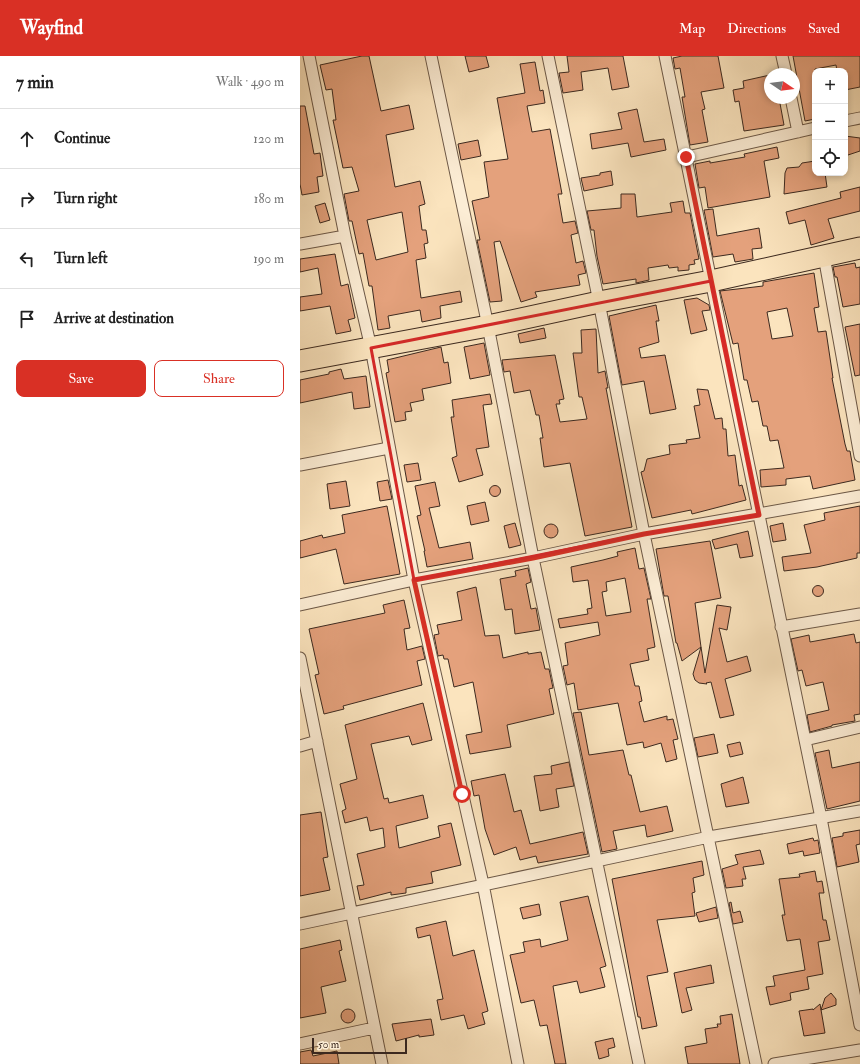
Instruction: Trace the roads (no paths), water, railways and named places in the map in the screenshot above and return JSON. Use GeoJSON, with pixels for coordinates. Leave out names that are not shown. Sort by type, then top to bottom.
{"type":"FeatureCollection","features":[{"type":"Feature","properties":{"kind":"highway"},"geometry":{"type":"LineString","coordinates":[[300,361],[488,326],[599,302],[710,281],[860,248]]}},
{"type":"Feature","properties":{"kind":"street"},"geometry":{"type":"LineString","coordinates":[[309,56],[345,236],[371,348],[414,580],[483,884],[518,1064]]}},
{"type":"Feature","properties":{"kind":"street"},"geometry":{"type":"LineString","coordinates":[[431,56],[488,326],[533,558],[639,1064]]}},
{"type":"Feature","properties":{"kind":"street"},"geometry":{"type":"LineString","coordinates":[[548,56],[599,302],[644,534],[756,1064]]}},
{"type":"Feature","properties":{"kind":"street"},"geometry":{"type":"LineString","coordinates":[[665,56],[821,818],[860,1025]]}},
{"type":"Feature","properties":{"kind":"street"},"geometry":{"type":"LineString","coordinates":[[782,56],[785,68]]}},
{"type":"Feature","properties":{"kind":"street"},"geometry":{"type":"LineString","coordinates":[[792,104],[798,132]]}},
{"type":"Feature","properties":{"kind":"street"},"geometry":{"type":"LineString","coordinates":[[848,120],[860,118]]}},
{"type":"Feature","properties":{"kind":"street"},"geometry":{"type":"LineString","coordinates":[[686,157],[812,129]]}},
{"type":"Feature","properties":{"kind":"street"},"geometry":{"type":"LineString","coordinates":[[300,244],[345,236]]}},
{"type":"Feature","properties":{"kind":"street"},"geometry":{"type":"LineString","coordinates":[[824,256],[860,456]]}},
{"type":"Feature","properties":{"kind":"street"},"geometry":{"type":"LineString","coordinates":[[300,465],[389,448]]}},
{"type":"Feature","properties":{"kind":"street"},"geometry":{"type":"LineString","coordinates":[[300,605],[414,580],[533,558],[644,534],[759,515],[860,496]]}},
{"type":"Feature","properties":{"kind":"street"},"geometry":{"type":"LineString","coordinates":[[781,627],[860,614]]}},
{"type":"Feature","properties":{"kind":"street"},"geometry":{"type":"LineString","coordinates":[[300,658],[382,1064]]}},
{"type":"Feature","properties":{"kind":"street"},"geometry":{"type":"LineString","coordinates":[[805,740],[860,727]]}},
{"type":"Feature","properties":{"kind":"street"},"geometry":{"type":"LineString","coordinates":[[300,746],[317,742]]}},
{"type":"Feature","properties":{"kind":"street"},"geometry":{"type":"LineString","coordinates":[[300,924],[709,837],[860,811]]}},
{"type":"Feature","properties":{"kind":"street"},"geometry":{"type":"LineString","coordinates":[[300,1044],[374,1028]]}},
{"type":"Feature","properties":{"kind":"street"},"geometry":{"type":"LineString","coordinates":[[774,1064],[860,1050]]}}]}
